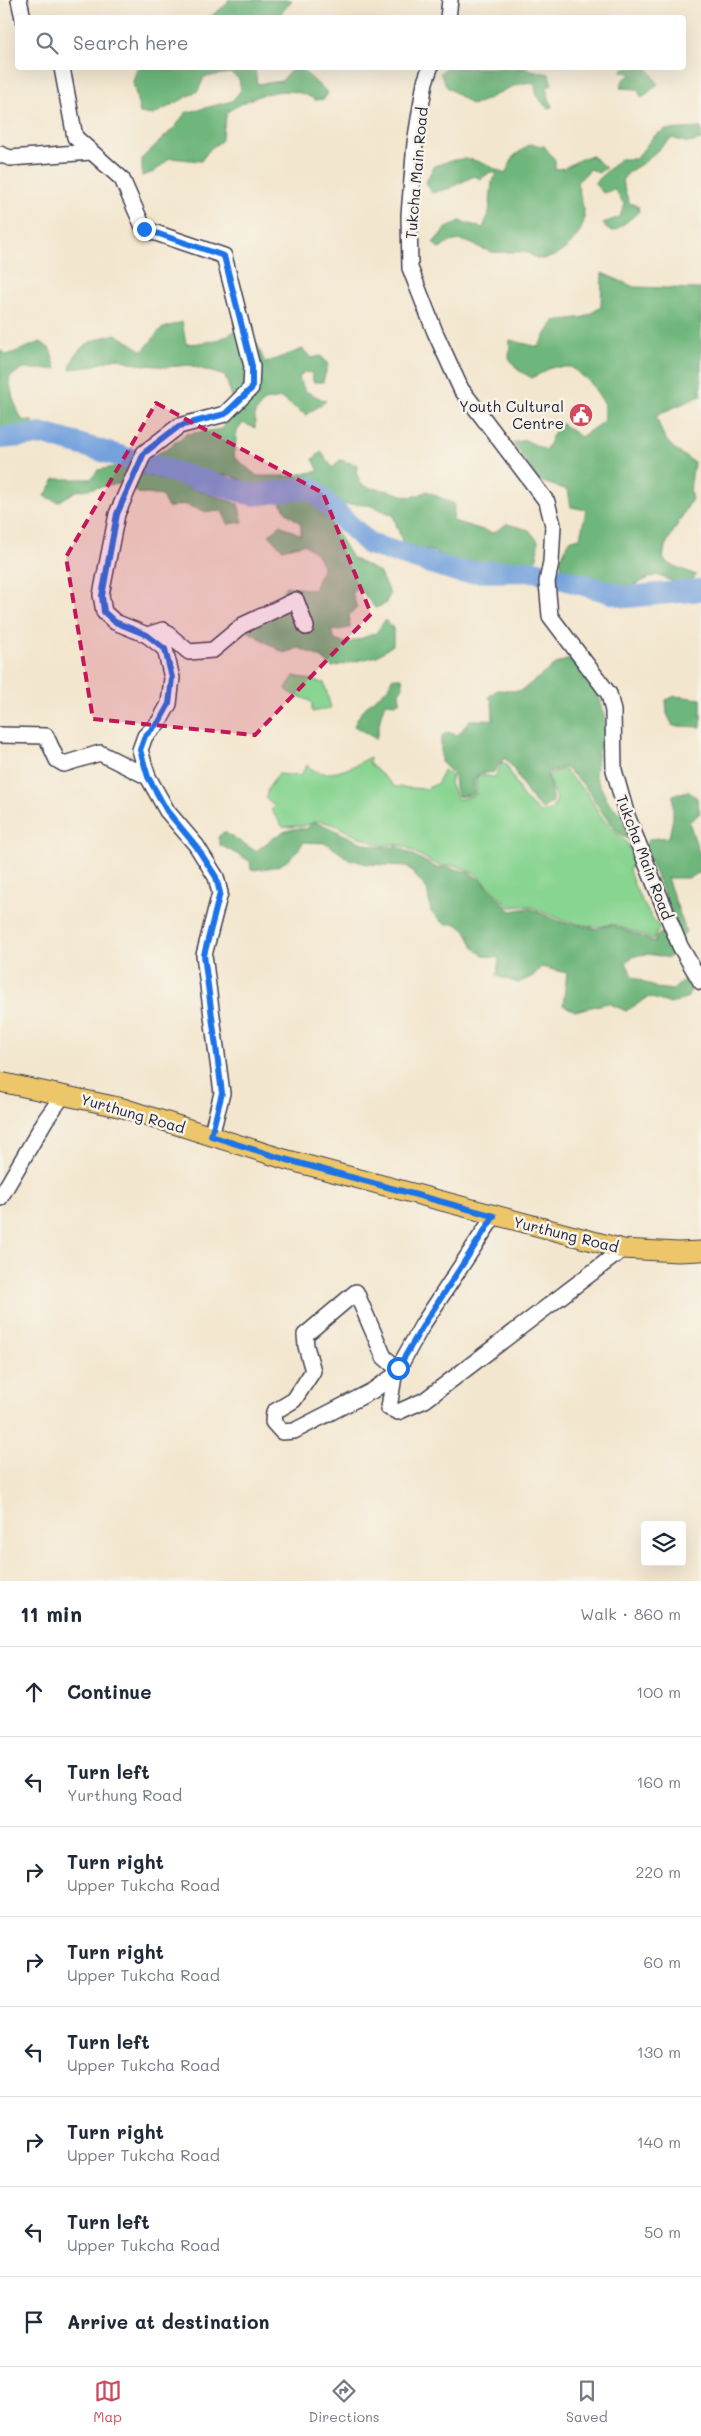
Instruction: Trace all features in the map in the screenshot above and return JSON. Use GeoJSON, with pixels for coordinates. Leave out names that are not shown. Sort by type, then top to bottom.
{"type":"FeatureCollection","features":[{"type":"Feature","properties":{"kind":"main road","name":"Yurthung Road"},"geometry":{"type":"LineString","coordinates":[[0,1082],[123,1108],[284,1159],[494,1216],[623,1248],[701,1252]]}},
{"type":"Feature","properties":{"kind":"street"},"geometry":{"type":"LineString","coordinates":[[19,0],[22,15]]}},
{"type":"Feature","properties":{"kind":"street"},"geometry":{"type":"LineString","coordinates":[[448,15],[450,0]]}},
{"type":"Feature","properties":{"kind":"street"},"geometry":{"type":"LineString","coordinates":[[62,70],[75,137],[122,179],[144,229],[224,256],[252,366],[252,388],[225,414],[179,426],[144,453],[117,514],[102,596],[104,612],[115,622],[147,635],[165,649],[172,678],[169,704],[159,722],[145,736],[140,750],[148,777],[167,811],[196,846],[216,877],[220,893],[204,955],[222,1093],[211,1136]]}},
{"type":"Feature","properties":{"kind":"street","name":"Tukcha Main Road"},"geometry":{"type":"LineString","coordinates":[[429,70],[425,82],[415,143],[410,215],[410,268],[434,332],[461,390],[547,502],[553,525],[551,562],[547,582],[550,616],[609,694],[613,711],[614,770],[627,816],[680,946],[701,982]]}},
{"type":"Feature","properties":{"kind":"street"},"geometry":{"type":"LineString","coordinates":[[0,154],[10,158],[91,152]]}},
{"type":"Feature","properties":{"kind":"street"},"geometry":{"type":"LineString","coordinates":[[147,635],[163,630],[189,652],[213,650],[243,626],[296,600],[306,627]]}},
{"type":"Feature","properties":{"kind":"street"},"geometry":{"type":"LineString","coordinates":[[0,735],[46,736],[57,760],[64,764],[100,753],[148,777]]}},
{"type":"Feature","properties":{"kind":"street"},"geometry":{"type":"LineString","coordinates":[[0,1198],[46,1119],[64,1094]]}},
{"type":"Feature","properties":{"kind":"street"},"geometry":{"type":"LineString","coordinates":[[494,1216],[424,1324],[396,1372],[389,1408],[398,1412],[425,1400],[623,1248]]}},
{"type":"Feature","properties":{"kind":"street"},"geometry":{"type":"LineString","coordinates":[[356,1292],[384,1357],[396,1372],[372,1391],[294,1431],[282,1432],[273,1422],[274,1412],[294,1400],[313,1371],[305,1335],[356,1292]]}},
{"type":"Feature","properties":{"kind":"highlighted area"},"geometry":{"type":"Polygon","coordinates":[[[156,403],[323,493],[371,614],[255,735],[93,719],[66,557],[156,403]]]}},
{"type":"Feature","properties":{"kind":"green space"},"geometry":{"type":"Polygon","coordinates":[[[228,0],[292,0],[280,15],[213,15],[227,4],[228,0]]]}},
{"type":"Feature","properties":{"kind":"green space"},"geometry":{"type":"Polygon","coordinates":[[[136,70],[255,70],[257,84],[282,81],[290,71],[302,70],[328,93],[324,99],[315,100],[304,94],[282,91],[259,96],[227,112],[221,141],[210,149],[201,161],[170,158],[154,172],[142,176],[142,158],[176,126],[185,113],[232,101],[241,90],[239,79],[231,73],[204,77],[198,91],[153,115],[140,113],[133,82],[136,70]]]}},
{"type":"Feature","properties":{"kind":"green space"},"geometry":{"type":"Polygon","coordinates":[[[443,70],[532,70],[549,74],[552,85],[546,88],[552,107],[547,108],[537,96],[535,85],[531,82],[514,86],[472,105],[447,87],[440,73],[443,70]]]}},
{"type":"Feature","properties":{"kind":"green space"},"geometry":{"type":"Polygon","coordinates":[[[649,70],[658,84],[642,98],[637,89],[620,88],[623,80],[632,74],[622,71],[649,70]]]}},
{"type":"Feature","properties":{"kind":"green space"},"geometry":{"type":"Polygon","coordinates":[[[701,128],[701,140],[688,143],[672,138],[647,160],[627,174],[622,181],[629,203],[638,206],[639,212],[615,231],[608,230],[603,223],[620,217],[624,204],[615,190],[603,193],[594,183],[620,159],[636,159],[653,137],[664,130],[701,128]]]}},
{"type":"Feature","properties":{"kind":"green space"},"geometry":{"type":"Polygon","coordinates":[[[530,144],[544,146],[555,160],[555,169],[565,168],[592,156],[606,168],[598,173],[591,169],[577,182],[583,206],[584,220],[579,233],[569,246],[555,255],[541,259],[524,252],[493,252],[461,241],[455,241],[440,249],[433,243],[445,229],[460,221],[483,228],[489,213],[492,182],[497,174],[490,172],[481,179],[474,176],[450,188],[432,193],[426,182],[434,166],[463,159],[477,161],[505,174],[514,156],[530,144]]]}},
{"type":"Feature","properties":{"kind":"green space"},"geometry":{"type":"Polygon","coordinates":[[[602,273],[634,287],[701,289],[701,396],[656,415],[665,438],[673,448],[694,462],[691,485],[692,499],[665,546],[663,559],[669,564],[696,575],[690,582],[682,585],[656,575],[627,588],[581,574],[564,576],[560,560],[570,540],[580,538],[586,510],[571,507],[568,490],[539,481],[513,443],[525,440],[546,450],[559,422],[581,437],[604,421],[604,403],[590,382],[571,367],[552,367],[532,378],[518,370],[509,358],[510,340],[538,347],[554,321],[585,317],[601,307],[602,273]]]}},
{"type":"Feature","properties":{"kind":"green space"},"geometry":{"type":"Polygon","coordinates":[[[182,322],[186,344],[218,339],[236,330],[257,344],[265,363],[303,349],[311,358],[321,356],[328,364],[323,382],[313,382],[312,373],[303,372],[299,378],[305,391],[326,401],[306,415],[281,398],[264,401],[255,413],[255,428],[243,423],[237,431],[234,457],[257,476],[290,476],[319,471],[313,459],[321,452],[333,468],[340,460],[358,465],[356,472],[361,484],[365,486],[408,496],[416,496],[427,491],[454,504],[453,521],[493,533],[507,524],[529,530],[538,541],[537,558],[527,567],[487,567],[452,563],[436,552],[403,544],[393,515],[369,505],[340,504],[332,517],[332,525],[352,558],[379,572],[390,594],[385,604],[375,608],[360,589],[352,592],[357,608],[349,615],[350,628],[331,631],[336,641],[348,643],[376,633],[385,620],[393,628],[393,645],[377,656],[332,667],[322,658],[299,648],[284,653],[246,630],[277,599],[286,586],[314,590],[323,566],[317,554],[304,544],[282,549],[269,535],[280,525],[301,535],[301,524],[287,513],[271,487],[253,486],[232,476],[192,469],[154,455],[165,450],[186,434],[222,429],[237,411],[225,376],[189,365],[166,367],[137,364],[116,358],[89,367],[70,369],[76,354],[87,344],[100,338],[116,334],[143,351],[161,329],[182,322]]]}},
{"type":"Feature","properties":{"kind":"green space"},"geometry":{"type":"Polygon","coordinates":[[[41,342],[50,349],[56,369],[21,369],[9,378],[13,399],[22,420],[32,421],[35,425],[0,433],[0,350],[7,355],[41,342]]]}},
{"type":"Feature","properties":{"kind":"green space"},"geometry":{"type":"Polygon","coordinates":[[[114,467],[176,483],[238,504],[243,522],[228,524],[222,511],[207,512],[183,504],[168,508],[162,496],[138,493],[125,483],[76,491],[58,502],[45,496],[55,479],[91,479],[98,470],[114,467]]]}},
{"type":"Feature","properties":{"kind":"green space"},"geometry":{"type":"Polygon","coordinates":[[[566,660],[575,661],[592,684],[600,700],[605,721],[606,742],[598,750],[595,775],[608,802],[622,815],[628,839],[616,831],[586,788],[564,767],[547,774],[553,802],[542,809],[531,798],[507,760],[503,759],[494,772],[478,774],[474,780],[474,794],[459,797],[455,788],[454,775],[441,762],[441,739],[446,732],[458,735],[470,720],[493,720],[492,701],[488,697],[497,690],[521,691],[556,664],[566,660]]]}},
{"type":"Feature","properties":{"kind":"green space"},"geometry":{"type":"Polygon","coordinates":[[[294,676],[324,683],[331,708],[312,712],[312,703],[286,689],[294,676]]]}},
{"type":"Feature","properties":{"kind":"green space"},"geometry":{"type":"Polygon","coordinates":[[[392,678],[402,678],[403,687],[399,692],[400,701],[395,704],[386,703],[376,739],[354,726],[363,710],[388,688],[392,678]]]}},
{"type":"Feature","properties":{"kind":"green space"},"geometry":{"type":"Polygon","coordinates":[[[675,696],[701,699],[701,727],[673,726],[667,714],[666,700],[675,696]]]}},
{"type":"Feature","properties":{"kind":"green space"},"geometry":{"type":"Polygon","coordinates":[[[370,757],[369,763],[395,787],[426,789],[438,783],[443,770],[452,776],[450,783],[458,800],[476,795],[478,775],[495,777],[502,762],[506,764],[523,797],[540,813],[551,810],[557,800],[548,776],[563,769],[586,792],[605,822],[628,844],[633,862],[629,870],[631,878],[650,914],[660,928],[653,939],[612,924],[597,927],[579,924],[562,920],[529,906],[510,907],[476,874],[455,865],[442,866],[433,863],[404,846],[393,844],[383,846],[335,825],[319,821],[303,826],[283,827],[271,810],[275,806],[266,798],[268,789],[278,774],[300,776],[307,765],[322,773],[339,772],[370,757]]]}},
{"type":"Feature","properties":{"kind":"green space"},"geometry":{"type":"Polygon","coordinates":[[[688,791],[697,798],[700,813],[689,822],[701,858],[701,872],[688,878],[667,878],[686,931],[682,937],[644,847],[650,839],[669,837],[673,818],[673,795],[688,791]]]}},
{"type":"Feature","properties":{"kind":"green space"},"geometry":{"type":"Polygon","coordinates":[[[313,822],[364,843],[386,847],[397,846],[437,868],[448,867],[468,872],[481,880],[511,911],[529,908],[561,922],[597,929],[611,925],[655,942],[655,938],[662,932],[671,937],[673,952],[669,958],[641,955],[631,958],[626,962],[632,976],[656,988],[673,990],[687,976],[693,983],[688,997],[671,1004],[649,997],[626,1011],[608,1003],[575,1011],[563,1005],[567,973],[541,967],[533,976],[518,983],[497,976],[499,958],[481,954],[476,950],[464,929],[457,924],[447,924],[440,921],[431,912],[427,889],[407,866],[367,864],[349,859],[326,843],[304,842],[293,856],[282,864],[251,870],[250,861],[220,845],[218,837],[224,832],[256,851],[279,834],[291,829],[306,829],[313,822]]]}},
{"type":"Feature","properties":{"kind":"waterway"},"geometry":{"type":"LineString","coordinates":[[0,438],[44,434],[253,495],[311,488],[369,544],[460,572],[535,571],[626,597],[701,590]]}},
{"type":"Feature","properties":{"kind":"place","name":"Youth Cultural Centre"},"geometry":{"type":"Point","coordinates":[581,415]}},
{"type":"Feature","properties":{"kind":"route"},"geometry":{"type":"LineString","coordinates":[[144,229],[224,256],[252,366],[252,388],[225,414],[179,426],[144,453],[117,514],[102,596],[104,612],[115,622],[147,635],[165,649],[172,678],[169,704],[159,722],[145,736],[140,750],[148,777],[167,811],[196,846],[216,877],[220,893],[204,955],[222,1093],[211,1136],[284,1159],[494,1216],[424,1324],[398,1368]]}}]}
